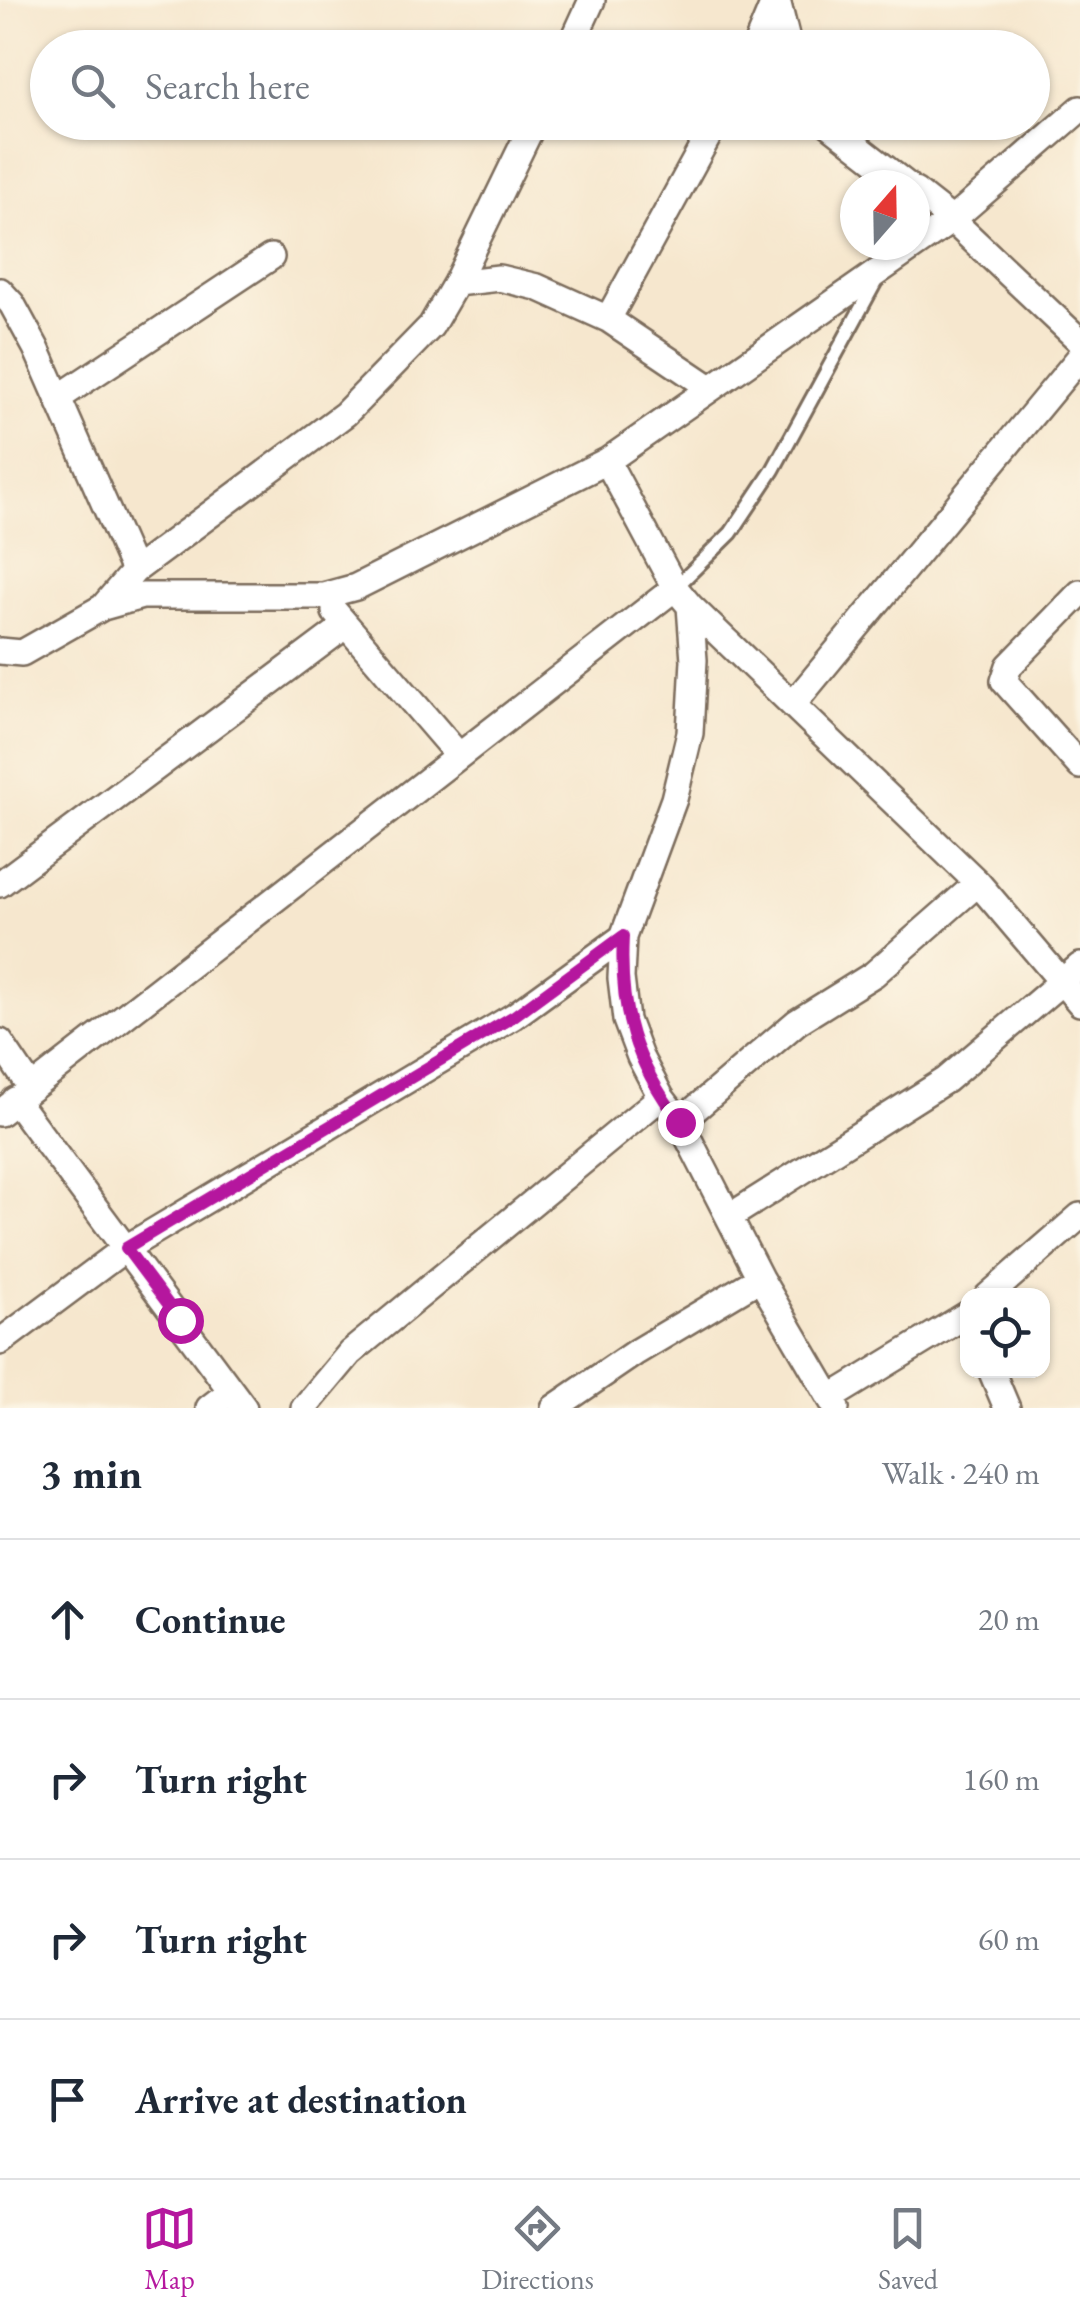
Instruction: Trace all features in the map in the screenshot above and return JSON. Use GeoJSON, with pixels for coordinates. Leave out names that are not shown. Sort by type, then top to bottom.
{"type":"FeatureCollection","features":[{"type":"Feature","properties":{"kind":"street"},"geometry":{"type":"LineString","coordinates":[[578,30],[592,0]]}},
{"type":"Feature","properties":{"kind":"street"},"geometry":{"type":"LineString","coordinates":[[764,30],[776,0]]}},
{"type":"Feature","properties":{"kind":"street"},"geometry":{"type":"LineString","coordinates":[[776,0],[784,30]]}},
{"type":"Feature","properties":{"kind":"street"},"geometry":{"type":"LineString","coordinates":[[1050,134],[1080,108]]}},
{"type":"Feature","properties":{"kind":"street"},"geometry":{"type":"LineString","coordinates":[[103,608],[134,571],[346,414],[431,326],[456,284],[525,140]]}},
{"type":"Feature","properties":{"kind":"street"},"geometry":{"type":"LineString","coordinates":[[608,320],[706,140]]}},
{"type":"Feature","properties":{"kind":"street"},"geometry":{"type":"LineString","coordinates":[[849,140],[888,170]]}},
{"type":"Feature","properties":{"kind":"street"},"geometry":{"type":"LineString","coordinates":[[0,669],[11,652],[103,608],[156,596],[323,596],[356,587],[607,460],[952,220],[1043,140]]}},
{"type":"Feature","properties":{"kind":"street"},"geometry":{"type":"LineString","coordinates":[[930,203],[1080,340]]}},
{"type":"Feature","properties":{"kind":"street"},"geometry":{"type":"LineString","coordinates":[[58,398],[271,257]]}},
{"type":"Feature","properties":{"kind":"street"},"geometry":{"type":"LineString","coordinates":[[456,284],[499,278],[537,287],[608,320],[709,387]]}},
{"type":"Feature","properties":{"kind":"street"},"geometry":{"type":"LineString","coordinates":[[0,291],[12,304],[36,348],[134,571]]}},
{"type":"Feature","properties":{"kind":"street"},"geometry":{"type":"LineString","coordinates":[[794,703],[1080,357]]}},
{"type":"Feature","properties":{"kind":"street"},"geometry":{"type":"LineString","coordinates":[[607,460],[683,597],[1071,974],[1080,1003]]}},
{"type":"Feature","properties":{"kind":"street"},"geometry":{"type":"LineString","coordinates":[[1080,593],[1009,666],[1004,681],[1080,766]]}},
{"type":"Feature","properties":{"kind":"street"},"geometry":{"type":"LineString","coordinates":[[323,596],[459,756]]}},
{"type":"Feature","properties":{"kind":"street"},"geometry":{"type":"LineString","coordinates":[[16,1100],[459,756],[683,597]]}},
{"type":"Feature","properties":{"kind":"street"},"geometry":{"type":"LineString","coordinates":[[683,597],[694,660],[690,733],[674,799],[623,936],[621,978],[626,1020],[640,1057],[661,1098],[680,1122],[760,1278],[833,1403],[960,1321]]}},
{"type":"Feature","properties":{"kind":"street"},"geometry":{"type":"LineString","coordinates":[[0,884],[345,626]]}},
{"type":"Feature","properties":{"kind":"street"},"geometry":{"type":"LineString","coordinates":[[680,1122],[797,1022],[874,974],[978,883]]}},
{"type":"Feature","properties":{"kind":"street"},"geometry":{"type":"LineString","coordinates":[[0,1342],[126,1248],[514,1016],[623,936]]}},
{"type":"Feature","properties":{"kind":"street"},"geometry":{"type":"LineString","coordinates":[[730,1217],[946,1080],[1071,974]]}},
{"type":"Feature","properties":{"kind":"street"},"geometry":{"type":"LineString","coordinates":[[0,1042],[16,1100],[237,1400],[208,1408]]}},
{"type":"Feature","properties":{"kind":"street"},"geometry":{"type":"LineString","coordinates":[[304,1408],[350,1353],[661,1098]]}},
{"type":"Feature","properties":{"kind":"street"},"geometry":{"type":"LineString","coordinates":[[997,1288],[1080,1216]]}},
{"type":"Feature","properties":{"kind":"street"},"geometry":{"type":"LineString","coordinates":[[554,1408],[636,1352],[760,1278]]}},
{"type":"Feature","properties":{"kind":"street"},"geometry":{"type":"LineString","coordinates":[[995,1378],[1008,1408]]}},
{"type":"Feature","properties":{"kind":"lane"},"geometry":{"type":"LineString","coordinates":[[683,597],[774,470],[882,268]]}},
{"type":"Feature","properties":{"kind":"route"},"geometry":{"type":"LineString","coordinates":[[180,1320],[126,1248],[514,1016],[623,936],[621,978],[626,1020],[661,1098],[680,1122]]}}]}
